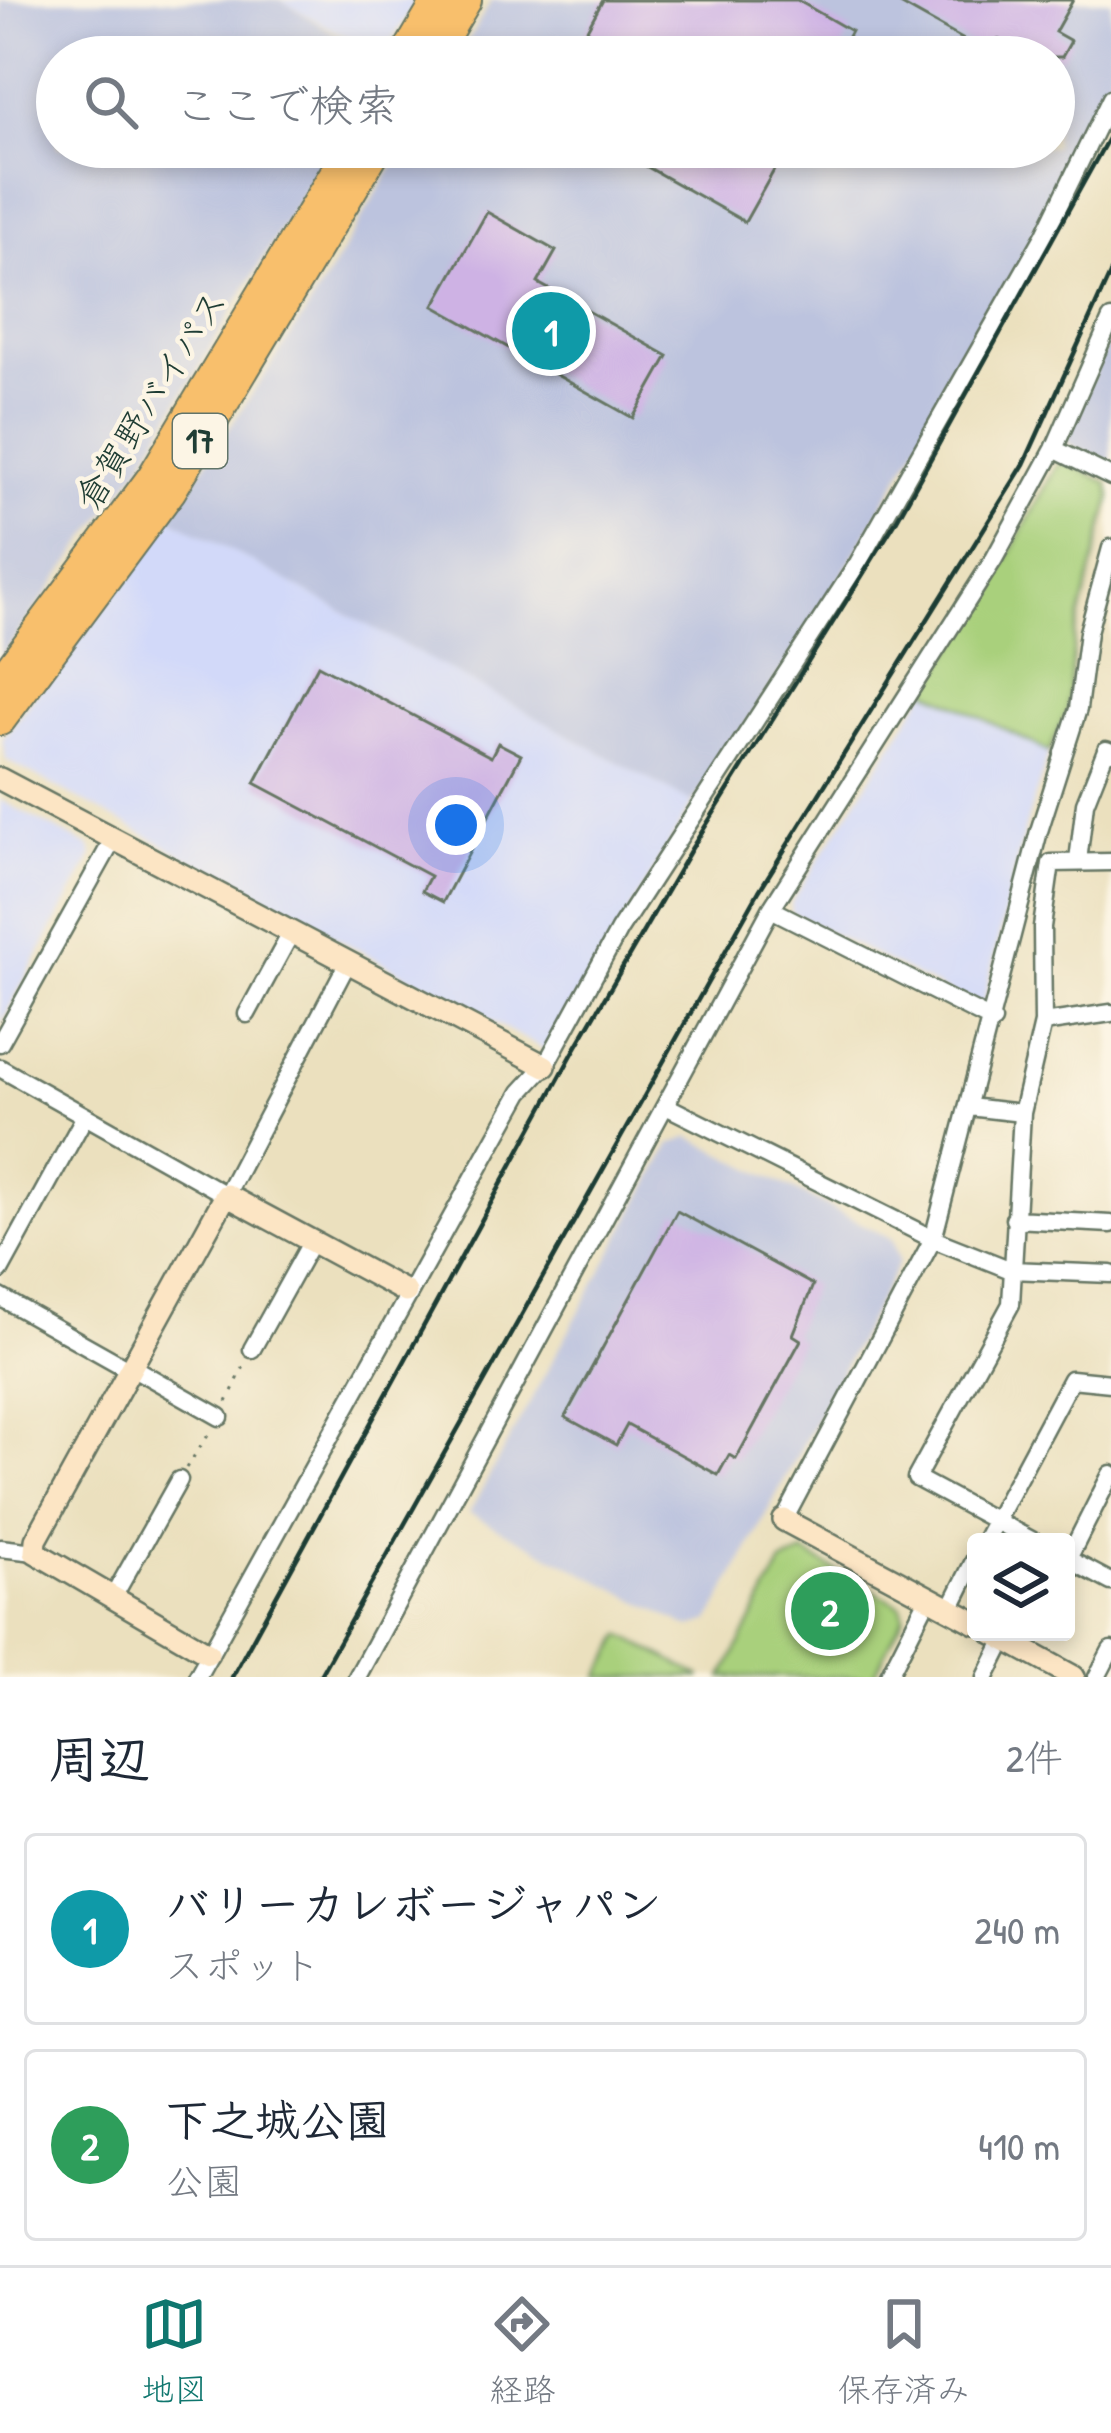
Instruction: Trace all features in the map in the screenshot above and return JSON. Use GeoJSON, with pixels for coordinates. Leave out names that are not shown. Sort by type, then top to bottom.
{"type":"FeatureCollection","features":[{"type":"Feature","properties":{"kind":"highway"},"geometry":{"type":"LineString","coordinates":[[418,36],[439,0]]}},
{"type":"Feature","properties":{"kind":"highway"},"geometry":{"type":"LineString","coordinates":[[445,36],[466,0]]}},
{"type":"Feature","properties":{"kind":"highway","name":"倉賀野バイパス"},"geometry":{"type":"LineString","coordinates":[[0,682],[152,478],[338,168]]}},
{"type":"Feature","properties":{"kind":"highway","name":"倉賀野バイパス"},"geometry":{"type":"LineString","coordinates":[[0,720],[171,490],[364,168]]}},
{"type":"Feature","properties":{"kind":"street"},"geometry":{"type":"LineString","coordinates":[[197,1677],[406,1292],[521,1092],[545,1066],[620,930],[858,563],[1044,236],[1111,98]]}},
{"type":"Feature","properties":{"kind":"street"},"geometry":{"type":"LineString","coordinates":[[357,1677],[771,910],[946,638],[1054,449],[1111,319]]}},
{"type":"Feature","properties":{"kind":"street"},"geometry":{"type":"LineString","coordinates":[[1054,449],[1111,478]]}},
{"type":"Feature","properties":{"kind":"street"},"geometry":{"type":"LineString","coordinates":[[967,1618],[784,1520],[933,1239],[1039,831],[1078,709],[1088,632],[1111,548]]}},
{"type":"Feature","properties":{"kind":"street"},"geometry":{"type":"LineString","coordinates":[[1088,632],[1108,638]]}},
{"type":"Feature","properties":{"kind":"street"},"geometry":{"type":"LineString","coordinates":[[1078,861],[1085,803],[1106,750],[1111,752]]}},
{"type":"Feature","properties":{"kind":"street"},"geometry":{"type":"LineString","coordinates":[[0,779],[545,1066]]}},
{"type":"Feature","properties":{"kind":"street"},"geometry":{"type":"LineString","coordinates":[[0,1043],[113,840]]}},
{"type":"Feature","properties":{"kind":"street"},"geometry":{"type":"LineString","coordinates":[[1017,1533],[916,1478],[1011,1304],[1022,1113],[1042,1023],[1042,927],[1051,863],[1111,862]]}},
{"type":"Feature","properties":{"kind":"street"},"geometry":{"type":"LineString","coordinates":[[771,910],[993,1021]]}},
{"type":"Feature","properties":{"kind":"street"},"geometry":{"type":"LineString","coordinates":[[248,1014],[290,935]]}},
{"type":"Feature","properties":{"kind":"street"},"geometry":{"type":"LineString","coordinates":[[34,1552],[347,964]]}},
{"type":"Feature","properties":{"kind":"street"},"geometry":{"type":"LineString","coordinates":[[1042,1023],[1111,1013]]}},
{"type":"Feature","properties":{"kind":"street"},"geometry":{"type":"LineString","coordinates":[[0,1068],[406,1292]]}},
{"type":"Feature","properties":{"kind":"street"},"geometry":{"type":"LineString","coordinates":[[668,1107],[933,1239],[1011,1270],[1111,1274]]}},
{"type":"Feature","properties":{"kind":"street"},"geometry":{"type":"LineString","coordinates":[[969,1107],[1022,1113]]}},
{"type":"Feature","properties":{"kind":"street"},"geometry":{"type":"LineString","coordinates":[[0,1271],[85,1116]]}},
{"type":"Feature","properties":{"kind":"street"},"geometry":{"type":"LineString","coordinates":[[1014,1219],[1111,1224]]}},
{"type":"Feature","properties":{"kind":"street"},"geometry":{"type":"LineString","coordinates":[[251,1349],[312,1241]]}},
{"type":"Feature","properties":{"kind":"street"},"geometry":{"type":"LineString","coordinates":[[0,1297],[220,1417]]}},
{"type":"Feature","properties":{"kind":"street"},"geometry":{"type":"LineString","coordinates":[[988,1533],[1071,1379],[1111,1383]]}},
{"type":"Feature","properties":{"kind":"street"},"geometry":{"type":"LineString","coordinates":[[1075,1544],[1111,1474]]}},
{"type":"Feature","properties":{"kind":"street"},"geometry":{"type":"LineString","coordinates":[[112,1599],[179,1480]]}},
{"type":"Feature","properties":{"kind":"street"},"geometry":{"type":"LineString","coordinates":[[0,1548],[34,1552],[208,1653]]}},
{"type":"Feature","properties":{"kind":"street"},"geometry":{"type":"LineString","coordinates":[[1075,1563],[1111,1582]]}},
{"type":"Feature","properties":{"kind":"street"},"geometry":{"type":"LineString","coordinates":[[950,1609],[967,1575]]}},
{"type":"Feature","properties":{"kind":"street"},"geometry":{"type":"LineString","coordinates":[[888,1677],[928,1598]]}},
{"type":"Feature","properties":{"kind":"street"},"geometry":{"type":"LineString","coordinates":[[986,1677],[997,1641]]}},
{"type":"Feature","properties":{"kind":"street"},"geometry":{"type":"LineString","coordinates":[[1007,1641],[1074,1677]]}},
{"type":"Feature","properties":{"kind":"street"},"geometry":{"type":"LineString","coordinates":[[1097,1677],[1111,1650]]}},
{"type":"Feature","properties":{"kind":"shaded area"},"geometry":{"type":"Polygon","coordinates":[[[0,0],[280,0],[339,36],[36,36],[36,168],[317,168],[138,469],[0,658],[0,0]]]}},
{"type":"Feature","properties":{"kind":"shaded area"},"geometry":{"type":"Polygon","coordinates":[[[280,0],[417,0],[395,36],[344,36],[280,0]]]}},
{"type":"Feature","properties":{"kind":"shaded area"},"geometry":{"type":"Polygon","coordinates":[[[492,0],[1111,0],[1111,81],[1075,155],[1075,36],[471,36],[492,0]]]}},
{"type":"Feature","properties":{"kind":"shaded area"},"geometry":{"type":"Polygon","coordinates":[[[392,168],[1069,168],[1037,234],[825,607],[693,803],[170,517],[304,316],[392,168]]]}},
{"type":"Feature","properties":{"kind":"shaded area"},"geometry":{"type":"Polygon","coordinates":[[[1111,336],[1111,464],[1068,444],[1065,436],[1111,336]]]}},
{"type":"Feature","properties":{"kind":"shaded area"},"geometry":{"type":"Polygon","coordinates":[[[170,517],[693,803],[547,1051],[6,760],[2,739],[170,517]]]}},
{"type":"Feature","properties":{"kind":"shaded area"},"geometry":{"type":"Polygon","coordinates":[[[927,690],[1049,752],[1024,831],[984,1001],[978,1007],[791,913],[791,903],[927,690]]]}},
{"type":"Feature","properties":{"kind":"shaded area"},"geometry":{"type":"Polygon","coordinates":[[[0,800],[90,847],[93,855],[0,1025],[0,800]]]}},
{"type":"Feature","properties":{"kind":"shaded area"},"geometry":{"type":"Polygon","coordinates":[[[690,1137],[892,1239],[899,1262],[710,1621],[690,1628],[469,1513],[671,1144],[690,1137]]]}},
{"type":"Feature","properties":{"kind":"green space"},"geometry":{"type":"Polygon","coordinates":[[[1065,462],[1108,483],[1111,497],[1075,635],[1067,710],[1049,752],[927,690],[999,574],[1057,465],[1065,462]]]}},
{"type":"Feature","properties":{"kind":"green space"},"geometry":{"type":"Polygon","coordinates":[[[804,1553],[901,1606],[904,1616],[873,1677],[723,1677],[782,1563],[804,1553]]]}},
{"type":"Feature","properties":{"kind":"green space"},"geometry":{"type":"Polygon","coordinates":[[[622,1635],[702,1677],[599,1677],[622,1635]]]}},
{"type":"Feature","properties":{"kind":"building"},"geometry":{"type":"Polygon","coordinates":[[[603,0],[797,0],[851,31],[848,36],[583,36],[603,0]]]}},
{"type":"Feature","properties":{"kind":"building"},"geometry":{"type":"Polygon","coordinates":[[[893,0],[1073,0],[1055,32],[1062,36],[957,36],[893,0]]]}},
{"type":"Feature","properties":{"kind":"building"},"geometry":{"type":"Polygon","coordinates":[[[649,168],[775,168],[745,222],[649,168]]]}},
{"type":"Feature","properties":{"kind":"building"},"geometry":{"type":"Polygon","coordinates":[[[487,212],[556,251],[538,283],[668,356],[633,418],[434,306],[487,212]]]}},
{"type":"Feature","properties":{"kind":"building"},"geometry":{"type":"Polygon","coordinates":[[[318,665],[491,757],[498,743],[521,755],[443,902],[422,891],[430,876],[255,783],[318,665]]]}},
{"type":"Feature","properties":{"kind":"building"},"geometry":{"type":"Polygon","coordinates":[[[677,1211],[813,1285],[793,1335],[801,1340],[736,1459],[729,1455],[718,1475],[627,1425],[616,1445],[565,1417],[677,1211]]]}},
{"type":"Feature","properties":{"kind":"railway"},"geometry":{"type":"LineString","coordinates":[[232,1677],[575,1049],[690,851],[895,523],[1111,133]]}},
{"type":"Feature","properties":{"kind":"railway"},"geometry":{"type":"LineString","coordinates":[[319,1677],[759,891],[1024,464],[1111,272]]}},
{"type":"Feature","properties":{"kind":"place","name":"バリーカレボージャパン"},"geometry":{"type":"Point","coordinates":[551,331]}},
{"type":"Feature","properties":{"kind":"place","name":"下之城公園"},"geometry":{"type":"Point","coordinates":[830,1611]}}]}
